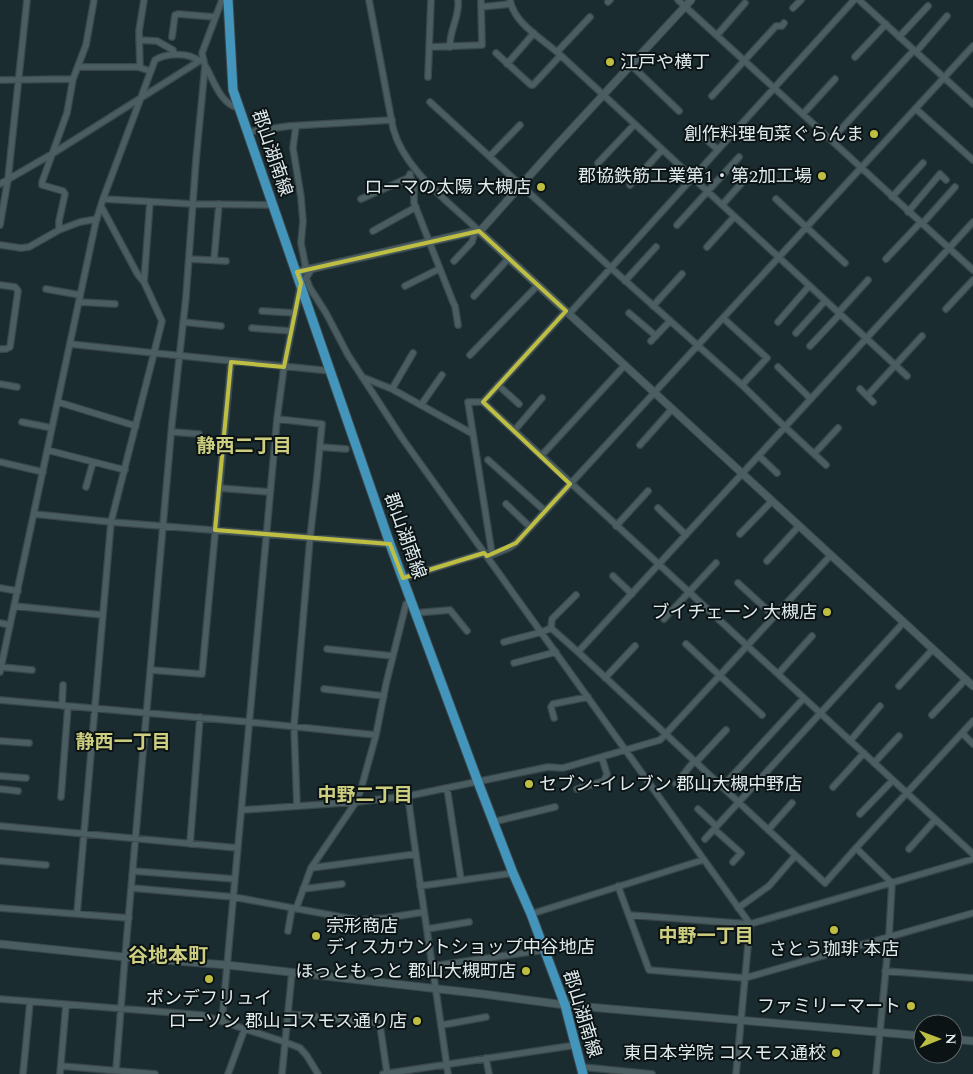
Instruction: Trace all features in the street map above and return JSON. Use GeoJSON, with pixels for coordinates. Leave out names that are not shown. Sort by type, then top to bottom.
{"type":"FeatureCollection","features":[{"type":"Feature","properties":{"kind":"main road","name":"郡山湖南線"},"geometry":{"type":"LineString","coordinates":[[228,0],[233,90],[274,205],[304,270],[301,283],[390,544],[493,822],[565,1004],[583,1071]]}},
{"type":"Feature","properties":{"kind":"street"},"geometry":{"type":"LineString","coordinates":[[0,225],[8,179],[27,0]]}},
{"type":"Feature","properties":{"kind":"street"},"geometry":{"type":"LineString","coordinates":[[59,230],[65,194],[63,191],[42,184],[67,112],[73,79],[86,45],[94,0]]}},
{"type":"Feature","properties":{"kind":"street"},"geometry":{"type":"LineString","coordinates":[[140,68],[139,40],[144,0]]}},
{"type":"Feature","properties":{"kind":"street"},"geometry":{"type":"LineString","coordinates":[[0,184],[52,154],[201,60],[222,0]]}},
{"type":"Feature","properties":{"kind":"street"},"geometry":{"type":"LineString","coordinates":[[369,0],[398,144],[413,166],[477,232],[509,258],[973,686]]}},
{"type":"Feature","properties":{"kind":"street"},"geometry":{"type":"LineString","coordinates":[[428,76],[431,0]]}},
{"type":"Feature","properties":{"kind":"street"},"geometry":{"type":"LineString","coordinates":[[450,47],[451,33],[459,10],[458,0]]}},
{"type":"Feature","properties":{"kind":"street"},"geometry":{"type":"LineString","coordinates":[[678,0],[973,270]]}},
{"type":"Feature","properties":{"kind":"street"},"geometry":{"type":"LineString","coordinates":[[304,270],[477,232],[483,228],[602,95],[692,0]]}},
{"type":"Feature","properties":{"kind":"street"},"geometry":{"type":"LineString","coordinates":[[793,8],[801,0]]}},
{"type":"Feature","properties":{"kind":"street"},"geometry":{"type":"LineString","coordinates":[[483,402],[568,313],[854,0]]}},
{"type":"Feature","properties":{"kind":"street"},"geometry":{"type":"LineString","coordinates":[[859,0],[973,104]]}},
{"type":"Feature","properties":{"kind":"street"},"geometry":{"type":"LineString","coordinates":[[430,48],[480,46],[482,44],[481,3],[510,2],[512,9],[520,20],[907,376]]}},
{"type":"Feature","properties":{"kind":"street"},"geometry":{"type":"LineString","coordinates":[[717,35],[745,3]]}},
{"type":"Feature","properties":{"kind":"street"},"geometry":{"type":"LineString","coordinates":[[899,37],[928,6]]}},
{"type":"Feature","properties":{"kind":"street"},"geometry":{"type":"LineString","coordinates":[[172,38],[175,15],[215,17]]}},
{"type":"Feature","properties":{"kind":"street"},"geometry":{"type":"LineString","coordinates":[[831,140],[947,16]]}},
{"type":"Feature","properties":{"kind":"street"},"geometry":{"type":"LineString","coordinates":[[496,53],[533,85],[590,18]]}},
{"type":"Feature","properties":{"kind":"street"},"geometry":{"type":"LineString","coordinates":[[712,96],[776,26],[782,26],[784,23]]}},
{"type":"Feature","properties":{"kind":"street"},"geometry":{"type":"LineString","coordinates":[[855,57],[886,24]]}},
{"type":"Feature","properties":{"kind":"street"},"geometry":{"type":"LineString","coordinates":[[507,64],[534,33]]}},
{"type":"Feature","properties":{"kind":"street"},"geometry":{"type":"LineString","coordinates":[[139,40],[157,41],[173,50],[174,54]]}},
{"type":"Feature","properties":{"kind":"street"},"geometry":{"type":"LineString","coordinates":[[403,578],[488,555],[516,543],[973,48]]}},
{"type":"Feature","properties":{"kind":"street"},"geometry":{"type":"LineString","coordinates":[[32,670],[1,669],[97,219],[155,60],[163,55],[174,54],[201,60],[224,99],[234,107],[240,108]]}},
{"type":"Feature","properties":{"kind":"street"},"geometry":{"type":"LineString","coordinates":[[631,65],[679,110]]}},
{"type":"Feature","properties":{"kind":"street"},"geometry":{"type":"LineString","coordinates":[[116,1070],[205,66]]}},
{"type":"Feature","properties":{"kind":"street"},"geometry":{"type":"LineString","coordinates":[[78,67],[140,68],[150,71]]}},
{"type":"Feature","properties":{"kind":"street"},"geometry":{"type":"LineString","coordinates":[[0,80],[73,79]]}},
{"type":"Feature","properties":{"kind":"street"},"geometry":{"type":"LineString","coordinates":[[803,114],[835,79]]}},
{"type":"Feature","properties":{"kind":"street"},"geometry":{"type":"LineString","coordinates":[[430,102],[625,281],[742,385],[826,466]]}},
{"type":"Feature","properties":{"kind":"street"},"geometry":{"type":"LineString","coordinates":[[916,109],[973,160]]}},
{"type":"Feature","properties":{"kind":"street"},"geometry":{"type":"LineString","coordinates":[[248,132],[296,126],[392,120]]}},
{"type":"Feature","properties":{"kind":"street"},"geometry":{"type":"LineString","coordinates":[[490,156],[520,125]]}},
{"type":"Feature","properties":{"kind":"street"},"geometry":{"type":"LineString","coordinates":[[598,163],[634,125]]}},
{"type":"Feature","properties":{"kind":"street"},"geometry":{"type":"LineString","coordinates":[[296,126],[293,148],[301,198],[303,221],[301,243],[304,270]]}},
{"type":"Feature","properties":{"kind":"street"},"geometry":{"type":"LineString","coordinates":[[696,130],[717,149]]}},
{"type":"Feature","properties":{"kind":"street"},"geometry":{"type":"LineString","coordinates":[[630,185],[662,150]]}},
{"type":"Feature","properties":{"kind":"street"},"geometry":{"type":"LineString","coordinates":[[677,224],[739,157]]}},
{"type":"Feature","properties":{"kind":"street"},"geometry":{"type":"LineString","coordinates":[[892,197],[924,163]]}},
{"type":"Feature","properties":{"kind":"street"},"geometry":{"type":"LineString","coordinates":[[362,199],[408,178],[413,166]]}},
{"type":"Feature","properties":{"kind":"street"},"geometry":{"type":"LineString","coordinates":[[908,212],[940,174],[946,180]]}},
{"type":"Feature","properties":{"kind":"street"},"geometry":{"type":"LineString","coordinates":[[410,176],[414,185],[416,207],[455,306],[458,325]]}},
{"type":"Feature","properties":{"kind":"street"},"geometry":{"type":"LineString","coordinates":[[722,205],[746,177]]}},
{"type":"Feature","properties":{"kind":"street"},"geometry":{"type":"LineString","coordinates":[[886,259],[955,187]]}},
{"type":"Feature","properties":{"kind":"street"},"geometry":{"type":"LineString","coordinates":[[103,199],[193,204],[274,205]]}},
{"type":"Feature","properties":{"kind":"street"},"geometry":{"type":"LineString","coordinates":[[776,200],[845,263]]}},
{"type":"Feature","properties":{"kind":"street"},"geometry":{"type":"LineString","coordinates":[[144,282],[150,202]]}},
{"type":"Feature","properties":{"kind":"street"},"geometry":{"type":"LineString","coordinates":[[214,260],[219,204]]}},
{"type":"Feature","properties":{"kind":"street"},"geometry":{"type":"LineString","coordinates":[[77,914],[111,522],[162,320],[144,282],[138,275],[101,206]]}},
{"type":"Feature","properties":{"kind":"street"},"geometry":{"type":"LineString","coordinates":[[373,231],[416,207]]}},
{"type":"Feature","properties":{"kind":"street"},"geometry":{"type":"LineString","coordinates":[[706,247],[734,217]]}},
{"type":"Feature","properties":{"kind":"street"},"geometry":{"type":"LineString","coordinates":[[0,245],[29,247],[59,230],[80,222],[97,219]]}},
{"type":"Feature","properties":{"kind":"street"},"geometry":{"type":"LineString","coordinates":[[578,652],[973,222]]}},
{"type":"Feature","properties":{"kind":"street"},"geometry":{"type":"LineString","coordinates":[[454,261],[472,242],[477,232]]}},
{"type":"Feature","properties":{"kind":"street"},"geometry":{"type":"LineString","coordinates":[[625,281],[656,247]]}},
{"type":"Feature","properties":{"kind":"street"},"geometry":{"type":"LineString","coordinates":[[474,296],[509,258]]}},
{"type":"Feature","properties":{"kind":"street"},"geometry":{"type":"LineString","coordinates":[[189,259],[226,261]]}},
{"type":"Feature","properties":{"kind":"street"},"geometry":{"type":"LineString","coordinates":[[405,286],[440,269]]}},
{"type":"Feature","properties":{"kind":"street"},"geometry":{"type":"LineString","coordinates":[[304,270],[310,272],[306,278],[310,288],[326,313],[348,355],[402,438],[488,555],[750,924],[736,1074]]}},
{"type":"Feature","properties":{"kind":"street"},"geometry":{"type":"LineString","coordinates":[[654,306],[682,274]]}},
{"type":"Feature","properties":{"kind":"street"},"geometry":{"type":"LineString","coordinates":[[810,346],[868,280]]}},
{"type":"Feature","properties":{"kind":"street"},"geometry":{"type":"LineString","coordinates":[[946,309],[973,280]]}},
{"type":"Feature","properties":{"kind":"street"},"geometry":{"type":"LineString","coordinates":[[222,1021],[276,419],[284,367],[301,283]]}},
{"type":"Feature","properties":{"kind":"street"},"geometry":{"type":"LineString","coordinates":[[0,285],[15,287],[18,291],[10,347],[6,349],[0,348]]}},
{"type":"Feature","properties":{"kind":"street"},"geometry":{"type":"LineString","coordinates":[[470,355],[538,285]]}},
{"type":"Feature","properties":{"kind":"street"},"geometry":{"type":"LineString","coordinates":[[778,322],[810,286]]}},
{"type":"Feature","properties":{"kind":"street"},"geometry":{"type":"LineString","coordinates":[[46,289],[80,295]]}},
{"type":"Feature","properties":{"kind":"street"},"geometry":{"type":"LineString","coordinates":[[796,333],[825,301]]}},
{"type":"Feature","properties":{"kind":"street"},"geometry":{"type":"LineString","coordinates":[[79,302],[115,304]]}},
{"type":"Feature","properties":{"kind":"street"},"geometry":{"type":"LineString","coordinates":[[262,311],[295,313]]}},
{"type":"Feature","properties":{"kind":"street"},"geometry":{"type":"LineString","coordinates":[[629,313],[654,338],[670,321]]}},
{"type":"Feature","properties":{"kind":"street"},"geometry":{"type":"LineString","coordinates":[[723,318],[767,358],[742,385]]}},
{"type":"Feature","properties":{"kind":"street"},"geometry":{"type":"LineString","coordinates":[[183,322],[221,326]]}},
{"type":"Feature","properties":{"kind":"street"},"geometry":{"type":"LineString","coordinates":[[252,328],[291,331]]}},
{"type":"Feature","properties":{"kind":"street"},"geometry":{"type":"LineString","coordinates":[[867,396],[922,336]]}},
{"type":"Feature","properties":{"kind":"street"},"geometry":{"type":"LineString","coordinates":[[70,344],[331,371]]}},
{"type":"Feature","properties":{"kind":"street"},"geometry":{"type":"LineString","coordinates":[[392,388],[412,352]]}},
{"type":"Feature","properties":{"kind":"street"},"geometry":{"type":"LineString","coordinates":[[152,670],[202,674],[231,362]]}},
{"type":"Feature","properties":{"kind":"street"},"geometry":{"type":"LineString","coordinates":[[541,456],[625,365]]}},
{"type":"Feature","properties":{"kind":"street"},"geometry":{"type":"LineString","coordinates":[[778,367],[811,399]]}},
{"type":"Feature","properties":{"kind":"street"},"geometry":{"type":"LineString","coordinates":[[421,405],[442,375]]}},
{"type":"Feature","properties":{"kind":"street"},"geometry":{"type":"LineString","coordinates":[[362,377],[392,388],[473,434]]}},
{"type":"Feature","properties":{"kind":"street"},"geometry":{"type":"LineString","coordinates":[[0,384],[17,387]]}},
{"type":"Feature","properties":{"kind":"street"},"geometry":{"type":"LineString","coordinates":[[498,385],[519,404]]}},
{"type":"Feature","properties":{"kind":"street"},"geometry":{"type":"LineString","coordinates":[[860,389],[873,402]]}},
{"type":"Feature","properties":{"kind":"street"},"geometry":{"type":"LineString","coordinates":[[514,431],[542,398]]}},
{"type":"Feature","properties":{"kind":"street"},"geometry":{"type":"LineString","coordinates":[[58,402],[136,426]]}},
{"type":"Feature","properties":{"kind":"street"},"geometry":{"type":"LineString","coordinates":[[488,555],[468,402],[483,402],[973,854]]}},
{"type":"Feature","properties":{"kind":"street"},"geometry":{"type":"LineString","coordinates":[[640,445],[672,409]]}},
{"type":"Feature","properties":{"kind":"street"},"geometry":{"type":"LineString","coordinates":[[276,419],[322,424],[294,726],[297,806]]}},
{"type":"Feature","properties":{"kind":"street"},"geometry":{"type":"LineString","coordinates":[[22,422],[52,428]]}},
{"type":"Feature","properties":{"kind":"street"},"geometry":{"type":"LineString","coordinates":[[814,454],[838,428]]}},
{"type":"Feature","properties":{"kind":"street"},"geometry":{"type":"LineString","coordinates":[[172,432],[199,434]]}},
{"type":"Feature","properties":{"kind":"street"},"geometry":{"type":"LineString","coordinates":[[320,447],[346,449]]}},
{"type":"Feature","properties":{"kind":"street"},"geometry":{"type":"LineString","coordinates":[[48,450],[125,470]]}},
{"type":"Feature","properties":{"kind":"street"},"geometry":{"type":"LineString","coordinates":[[759,456],[777,473]]}},
{"type":"Feature","properties":{"kind":"street"},"geometry":{"type":"LineString","coordinates":[[488,460],[545,511]]}},
{"type":"Feature","properties":{"kind":"street"},"geometry":{"type":"LineString","coordinates":[[0,462],[43,472]]}},
{"type":"Feature","properties":{"kind":"street"},"geometry":{"type":"LineString","coordinates":[[86,487],[93,462]]}},
{"type":"Feature","properties":{"kind":"street"},"geometry":{"type":"LineString","coordinates":[[219,488],[270,492]]}},
{"type":"Feature","properties":{"kind":"street"},"geometry":{"type":"LineString","coordinates":[[616,526],[648,491]]}},
{"type":"Feature","properties":{"kind":"street"},"geometry":{"type":"LineString","coordinates":[[740,534],[772,501]]}},
{"type":"Feature","properties":{"kind":"street"},"geometry":{"type":"LineString","coordinates":[[506,504],[530,527]]}},
{"type":"Feature","properties":{"kind":"street"},"geometry":{"type":"LineString","coordinates":[[658,508],[686,535]]}},
{"type":"Feature","properties":{"kind":"street"},"geometry":{"type":"LineString","coordinates":[[34,514],[111,522],[390,544]]}},
{"type":"Feature","properties":{"kind":"street"},"geometry":{"type":"LineString","coordinates":[[767,561],[799,526]]}},
{"type":"Feature","properties":{"kind":"street"},"geometry":{"type":"LineString","coordinates":[[242,810],[356,802],[408,796],[548,767],[563,768],[658,741],[831,554]]}},
{"type":"Feature","properties":{"kind":"street"},"geometry":{"type":"LineString","coordinates":[[664,618],[716,563]]}},
{"type":"Feature","properties":{"kind":"street"},"geometry":{"type":"LineString","coordinates":[[613,576],[632,594]]}},
{"type":"Feature","properties":{"kind":"street"},"geometry":{"type":"LineString","coordinates":[[738,583],[774,616]]}},
{"type":"Feature","properties":{"kind":"street"},"geometry":{"type":"LineString","coordinates":[[0,588],[18,592]]}},
{"type":"Feature","properties":{"kind":"street"},"geometry":{"type":"LineString","coordinates":[[551,628],[552,619],[576,594]]}},
{"type":"Feature","properties":{"kind":"street"},"geometry":{"type":"LineString","coordinates":[[288,931],[294,908],[311,868],[356,802],[376,735],[406,604],[411,600]]}},
{"type":"Feature","properties":{"kind":"street"},"geometry":{"type":"LineString","coordinates":[[14,606],[103,615]]}},
{"type":"Feature","properties":{"kind":"street"},"geometry":{"type":"LineString","coordinates":[[416,613],[450,610],[467,631]]}},
{"type":"Feature","properties":{"kind":"street"},"geometry":{"type":"LineString","coordinates":[[705,840],[904,622]]}},
{"type":"Feature","properties":{"kind":"street"},"geometry":{"type":"LineString","coordinates":[[0,623],[10,625]]}},
{"type":"Feature","properties":{"kind":"street"},"geometry":{"type":"LineString","coordinates":[[504,642],[551,628]]}},
{"type":"Feature","properties":{"kind":"street"},"geometry":{"type":"LineString","coordinates":[[551,628],[825,883],[973,721]]}},
{"type":"Feature","properties":{"kind":"street"},"geometry":{"type":"LineString","coordinates":[[778,674],[812,636]]}},
{"type":"Feature","properties":{"kind":"street"},"geometry":{"type":"LineString","coordinates":[[686,644],[762,715]]}},
{"type":"Feature","properties":{"kind":"street"},"geometry":{"type":"LineString","coordinates":[[605,678],[635,646]]}},
{"type":"Feature","properties":{"kind":"street"},"geometry":{"type":"LineString","coordinates":[[328,649],[393,656]]}},
{"type":"Feature","properties":{"kind":"street"},"geometry":{"type":"LineString","coordinates":[[899,686],[933,649]]}},
{"type":"Feature","properties":{"kind":"street"},"geometry":{"type":"LineString","coordinates":[[514,663],[556,652]]}},
{"type":"Feature","properties":{"kind":"street"},"geometry":{"type":"LineString","coordinates":[[932,715],[966,679]]}},
{"type":"Feature","properties":{"kind":"street"},"geometry":{"type":"LineString","coordinates":[[61,797],[65,706],[63,685]]}},
{"type":"Feature","properties":{"kind":"street"},"geometry":{"type":"LineString","coordinates":[[324,689],[384,696]]}},
{"type":"Feature","properties":{"kind":"street"},"geometry":{"type":"LineString","coordinates":[[554,718],[551,707],[553,704],[588,697]]}},
{"type":"Feature","properties":{"kind":"street"},"geometry":{"type":"LineString","coordinates":[[722,787],[804,698]]}},
{"type":"Feature","properties":{"kind":"street"},"geometry":{"type":"LineString","coordinates":[[0,700],[147,712],[376,735]]}},
{"type":"Feature","properties":{"kind":"street"},"geometry":{"type":"LineString","coordinates":[[850,741],[880,706]]}},
{"type":"Feature","properties":{"kind":"street"},"geometry":{"type":"LineString","coordinates":[[190,844],[200,717]]}},
{"type":"Feature","properties":{"kind":"street"},"geometry":{"type":"LineString","coordinates":[[676,784],[694,761],[698,760],[726,730]]}},
{"type":"Feature","properties":{"kind":"street"},"geometry":{"type":"LineString","coordinates":[[962,733],[973,744]]}},
{"type":"Feature","properties":{"kind":"street"},"geometry":{"type":"LineString","coordinates":[[874,764],[899,736]]}},
{"type":"Feature","properties":{"kind":"street"},"geometry":{"type":"LineString","coordinates":[[0,741],[29,744]]}},
{"type":"Feature","properties":{"kind":"street"},"geometry":{"type":"LineString","coordinates":[[833,787],[864,753]]}},
{"type":"Feature","properties":{"kind":"street"},"geometry":{"type":"LineString","coordinates":[[577,789],[604,780],[607,774],[602,758]]}},
{"type":"Feature","properties":{"kind":"street"},"geometry":{"type":"LineString","coordinates":[[0,776],[26,778]]}},
{"type":"Feature","properties":{"kind":"street"},"geometry":{"type":"LineString","coordinates":[[860,814],[892,781]]}},
{"type":"Feature","properties":{"kind":"street"},"geometry":{"type":"LineString","coordinates":[[447,788],[461,880]]}},
{"type":"Feature","properties":{"kind":"street"},"geometry":{"type":"LineString","coordinates":[[0,789],[18,791]]}},
{"type":"Feature","properties":{"kind":"street"},"geometry":{"type":"LineString","coordinates":[[408,796],[448,1074]]}},
{"type":"Feature","properties":{"kind":"street"},"geometry":{"type":"LineString","coordinates":[[768,830],[792,803]]}},
{"type":"Feature","properties":{"kind":"street"},"geometry":{"type":"LineString","coordinates":[[493,822],[555,808]]}},
{"type":"Feature","properties":{"kind":"street"},"geometry":{"type":"LineString","coordinates":[[698,809],[741,853],[734,862]]}},
{"type":"Feature","properties":{"kind":"street"},"geometry":{"type":"LineString","coordinates":[[909,848],[935,820]]}},
{"type":"Feature","properties":{"kind":"street"},"geometry":{"type":"LineString","coordinates":[[0,826],[238,848]]}},
{"type":"Feature","properties":{"kind":"street"},"geometry":{"type":"LineString","coordinates":[[856,848],[892,884],[876,1074]]}},
{"type":"Feature","properties":{"kind":"street"},"geometry":{"type":"LineString","coordinates":[[311,868],[416,854]]}},
{"type":"Feature","properties":{"kind":"street"},"geometry":{"type":"LineString","coordinates":[[738,908],[769,886],[795,856]]}},
{"type":"Feature","properties":{"kind":"street"},"geometry":{"type":"LineString","coordinates":[[629,915],[750,924],[973,859]]}},
{"type":"Feature","properties":{"kind":"street"},"geometry":{"type":"LineString","coordinates":[[531,914],[703,860]]}},
{"type":"Feature","properties":{"kind":"street"},"geometry":{"type":"LineString","coordinates":[[0,861],[46,866]]}},
{"type":"Feature","properties":{"kind":"street"},"geometry":{"type":"LineString","coordinates":[[133,871],[235,880]]}},
{"type":"Feature","properties":{"kind":"street"},"geometry":{"type":"LineString","coordinates":[[420,886],[513,873]]}},
{"type":"Feature","properties":{"kind":"street"},"geometry":{"type":"LineString","coordinates":[[303,889],[342,884]]}},
{"type":"Feature","properties":{"kind":"street"},"geometry":{"type":"LineString","coordinates":[[618,886],[649,970],[745,978],[973,913]]}},
{"type":"Feature","properties":{"kind":"street"},"geometry":{"type":"LineString","coordinates":[[132,888],[234,897],[358,920],[424,912]]}},
{"type":"Feature","properties":{"kind":"street"},"geometry":{"type":"LineString","coordinates":[[0,908],[129,918]]}},
{"type":"Feature","properties":{"kind":"street"},"geometry":{"type":"LineString","coordinates":[[427,929],[469,922]]}},
{"type":"Feature","properties":{"kind":"street"},"geometry":{"type":"LineString","coordinates":[[0,944],[227,965],[565,1004],[913,1035]]}},
{"type":"Feature","properties":{"kind":"street"},"geometry":{"type":"LineString","coordinates":[[433,966],[544,950]]}},
{"type":"Feature","properties":{"kind":"street"},"geometry":{"type":"LineString","coordinates":[[885,971],[973,978]]}},
{"type":"Feature","properties":{"kind":"street"},"geometry":{"type":"LineString","coordinates":[[282,1074],[292,972]]}},
{"type":"Feature","properties":{"kind":"street"},"geometry":{"type":"LineString","coordinates":[[0,999],[202,1015],[300,1048],[318,1074]]}},
{"type":"Feature","properties":{"kind":"street"},"geometry":{"type":"LineString","coordinates":[[23,1074],[30,1002]]}},
{"type":"Feature","properties":{"kind":"street"},"geometry":{"type":"LineString","coordinates":[[60,1074],[66,1005]]}},
{"type":"Feature","properties":{"kind":"street"},"geometry":{"type":"LineString","coordinates":[[288,1014],[378,1023],[380,1025],[385,1074],[576,1045]]}},
{"type":"Feature","properties":{"kind":"street"},"geometry":{"type":"LineString","coordinates":[[442,1025],[486,1017]]}},
{"type":"Feature","properties":{"kind":"street"},"geometry":{"type":"LineString","coordinates":[[228,1074],[245,1028]]}},
{"type":"Feature","properties":{"kind":"street"},"geometry":{"type":"LineString","coordinates":[[486,1058],[489,1074]]}},
{"type":"Feature","properties":{"kind":"street"},"geometry":{"type":"LineString","coordinates":[[61,1066],[99,1072],[116,1070],[155,1074]]}},
{"type":"Feature","properties":{"kind":"street"},"geometry":{"type":"LineString","coordinates":[[583,1071],[652,1074]]}},
{"type":"Feature","properties":{"kind":"highlighted area"},"geometry":{"type":"Polygon","coordinates":[[[479,231],[566,311],[483,402],[570,484],[516,543],[487,556],[484,553],[403,578],[390,544],[215,530],[231,362],[284,367],[301,283],[297,272],[479,231]]]}},
{"type":"Feature","properties":{"kind":"place","name":"江戸や横丁"},"geometry":{"type":"Point","coordinates":[610,62]}},
{"type":"Feature","properties":{"kind":"place","name":"創作料理旬菜ぐらんま"},"geometry":{"type":"Point","coordinates":[874,134]}},
{"type":"Feature","properties":{"kind":"place","name":"郡協鉄筋工業第1・第2加工場"},"geometry":{"type":"Point","coordinates":[822,176]}},
{"type":"Feature","properties":{"kind":"place","name":"ローマの太陽 大槻店"},"geometry":{"type":"Point","coordinates":[541,187]}},
{"type":"Feature","properties":{"kind":"place","name":"ブイチェーン 大槻店"},"geometry":{"type":"Point","coordinates":[827,612]}},
{"type":"Feature","properties":{"kind":"place","name":"セブン-イレブン 郡山大槻中野店"},"geometry":{"type":"Point","coordinates":[529,784]}},
{"type":"Feature","properties":{"kind":"place","name":"さとう珈琲 本店"},"geometry":{"type":"Point","coordinates":[834,930]}},
{"type":"Feature","properties":{"kind":"place","name":"宗形商店 ディスカウントショップ中谷地店"},"geometry":{"type":"Point","coordinates":[316,936]}},
{"type":"Feature","properties":{"kind":"place","name":"ほっともっと 郡山大槻町店"},"geometry":{"type":"Point","coordinates":[526,971]}},
{"type":"Feature","properties":{"kind":"place","name":"ポンデフリュイ"},"geometry":{"type":"Point","coordinates":[209,979]}},
{"type":"Feature","properties":{"kind":"place","name":"ファミリーマート"},"geometry":{"type":"Point","coordinates":[911,1006]}},
{"type":"Feature","properties":{"kind":"place","name":"ローソン 郡山コスモス通り店"},"geometry":{"type":"Point","coordinates":[417,1021]}},
{"type":"Feature","properties":{"kind":"place","name":"東日本学院 コスモス通校"},"geometry":{"type":"Point","coordinates":[836,1053]}},
{"type":"Feature","properties":{"kind":"district","name":"静西二丁目"},"geometry":{"type":"Point","coordinates":[244,446]}},
{"type":"Feature","properties":{"kind":"district","name":"静西一丁目"},"geometry":{"type":"Point","coordinates":[123,742]}},
{"type":"Feature","properties":{"kind":"district","name":"中野二丁目"},"geometry":{"type":"Point","coordinates":[365,795]}},
{"type":"Feature","properties":{"kind":"district","name":"中野一丁目"},"geometry":{"type":"Point","coordinates":[706,936]}},
{"type":"Feature","properties":{"kind":"district","name":"谷地本町"},"geometry":{"type":"Point","coordinates":[168,956]}}]}
